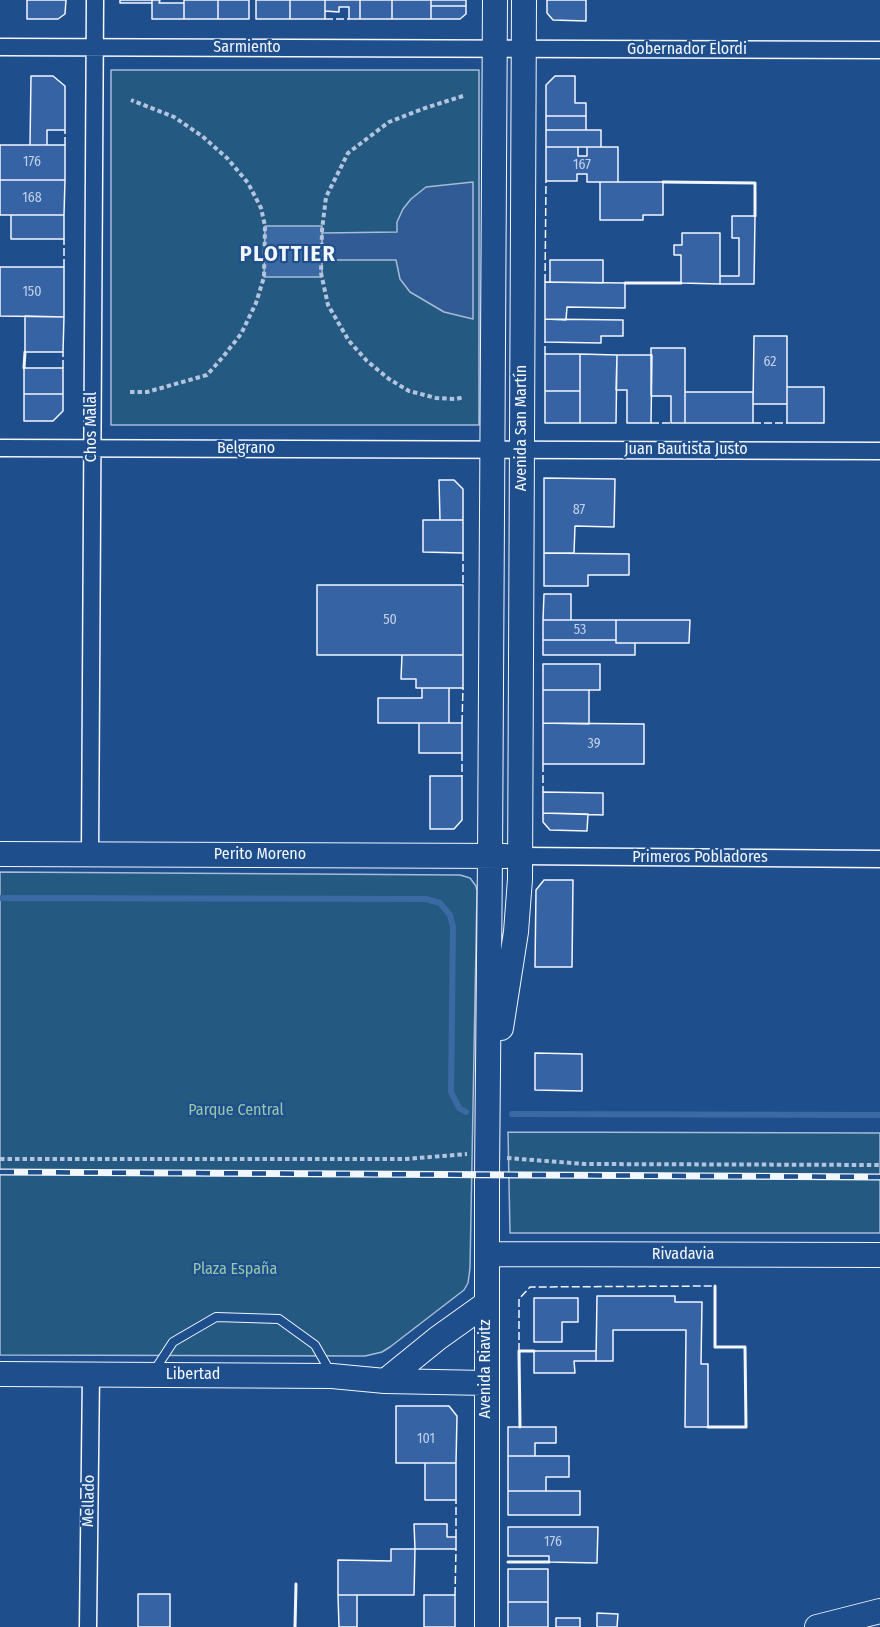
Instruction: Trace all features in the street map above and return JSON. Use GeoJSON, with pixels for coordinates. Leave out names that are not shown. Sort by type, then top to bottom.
{"type":"FeatureCollection","features":[{"type":"Feature","properties":{"kind":"main road","name":"Avenida San Martín"},"geometry":{"type":"LineString","coordinates":[[490,856],[495,0]]}},
{"type":"Feature","properties":{"kind":"main road","name":"Avenida San Martín"},"geometry":{"type":"LineString","coordinates":[[520,856],[524,0]]}},
{"type":"Feature","properties":{"kind":"main road","name":"Perito Moreno"},"geometry":{"type":"LineString","coordinates":[[0,854],[520,856]]}},
{"type":"Feature","properties":{"kind":"main road","name":"Avenida Riavitz"},"geometry":{"type":"LineString","coordinates":[[487,1627],[477,1382],[487,1303],[490,856]]}},
{"type":"Feature","properties":{"kind":"main road","name":"Avenida Riavitz"},"geometry":{"type":"LineString","coordinates":[[487,1110],[516,932],[520,856]]}},
{"type":"Feature","properties":{"kind":"main road","name":"Rivadavia"},"geometry":{"type":"LineString","coordinates":[[487,1254],[880,1255]]}},
{"type":"Feature","properties":{"kind":"main road"},"geometry":{"type":"LineString","coordinates":[[385,1381],[438,1338],[487,1303]]}},
{"type":"Feature","properties":{"kind":"main road"},"geometry":{"type":"LineString","coordinates":[[438,1338],[436,1350],[440,1362],[477,1382]]}},
{"type":"Feature","properties":{"kind":"main road","name":"Libertad"},"geometry":{"type":"LineString","coordinates":[[0,1374],[332,1376],[385,1381],[477,1382]]}},
{"type":"Feature","properties":{"kind":"main road"},"geometry":{"type":"LineString","coordinates":[[817,1627],[880,1611]]}},
{"type":"Feature","properties":{"kind":"street","name":"Chos Malal"},"geometry":{"type":"LineString","coordinates":[[90,854],[95,0]]}},
{"type":"Feature","properties":{"kind":"street","name":"Sarmiento"},"geometry":{"type":"LineString","coordinates":[[0,47],[494,48]]}},
{"type":"Feature","properties":{"kind":"street","name":"Gobernador Elordi"},"geometry":{"type":"LineString","coordinates":[[494,48],[880,50]]}},
{"type":"Feature","properties":{"kind":"street","name":"Belgrano"},"geometry":{"type":"LineString","coordinates":[[0,448],[492,449]]}},
{"type":"Feature","properties":{"kind":"street","name":"Juan Bautista Justo"},"geometry":{"type":"LineString","coordinates":[[492,449],[880,451]]}},
{"type":"Feature","properties":{"kind":"street","name":"Primeros Pobladores"},"geometry":{"type":"LineString","coordinates":[[520,856],[880,859]]}},
{"type":"Feature","properties":{"kind":"street","name":"Mellado"},"geometry":{"type":"LineString","coordinates":[[88,1627],[91,1374]]}},
{"type":"Feature","properties":{"kind":"lane"},"geometry":{"type":"LineString","coordinates":[[152,1375],[173,1342],[216,1317],[279,1319],[315,1345],[332,1376]]}},
{"type":"Feature","properties":{"kind":"path"},"geometry":{"type":"LineString","coordinates":[[464,96],[390,122],[348,153],[326,197],[321,273],[328,305],[349,341],[367,361],[389,379],[409,391],[436,398],[464,397]]}},
{"type":"Feature","properties":{"kind":"path"},"geometry":{"type":"LineString","coordinates":[[130,392],[147,392],[182,384],[207,375],[222,358],[241,334],[256,303],[264,277],[265,236],[261,208],[248,183],[227,158],[202,136],[174,117],[131,100]]}},
{"type":"Feature","properties":{"kind":"path"},"geometry":{"type":"LineString","coordinates":[[0,1159],[406,1159],[459,1154],[585,1164],[880,1165]]}},
{"type":"Feature","properties":{"kind":"green space"},"geometry":{"type":"Polygon","coordinates":[[[111,70],[479,70],[479,425],[111,425],[111,70]]]}},
{"type":"Feature","properties":{"kind":"green space","name":"Parque Central"},"geometry":{"type":"Polygon","coordinates":[[[0,872],[460,875],[470,878],[477,891],[470,1268],[468,1283],[464,1290],[390,1347],[382,1352],[365,1356],[0,1355],[0,872]]]}},
{"type":"Feature","properties":{"kind":"green space"},"geometry":{"type":"Polygon","coordinates":[[[508,1132],[880,1133],[880,1233],[510,1233],[508,1132]]]}},
{"type":"Feature","properties":{"kind":"shaded area"},"geometry":{"type":"Polygon","coordinates":[[[473,182],[473,319],[444,312],[410,292],[400,279],[396,260],[321,260],[322,233],[397,232],[397,222],[403,209],[426,187],[473,182]]]}},
{"type":"Feature","properties":{"kind":"shaded area"},"geometry":{"type":"Polygon","coordinates":[[[265,226],[322,226],[322,277],[264,277],[265,226]]]}},
{"type":"Feature","properties":{"kind":"building"},"geometry":{"type":"Polygon","coordinates":[[[27,0],[66,0],[65,14],[58,19],[27,19],[27,0]]]}},
{"type":"Feature","properties":{"kind":"building"},"geometry":{"type":"Polygon","coordinates":[[[120,0],[152,0],[152,3],[120,3],[120,0]]]}},
{"type":"Feature","properties":{"kind":"building"},"geometry":{"type":"Polygon","coordinates":[[[152,0],[160,0],[159,3],[184,3],[184,19],[152,19],[152,0]]]}},
{"type":"Feature","properties":{"kind":"building"},"geometry":{"type":"Polygon","coordinates":[[[184,0],[218,0],[218,19],[184,19],[184,0]]]}},
{"type":"Feature","properties":{"kind":"building"},"geometry":{"type":"Polygon","coordinates":[[[218,0],[249,0],[249,19],[218,19],[218,0]]]}},
{"type":"Feature","properties":{"kind":"building"},"geometry":{"type":"Polygon","coordinates":[[[256,0],[290,0],[290,19],[256,19],[256,0]]]}},
{"type":"Feature","properties":{"kind":"building"},"geometry":{"type":"Polygon","coordinates":[[[290,0],[325,0],[325,19],[290,19],[290,0]]]}},
{"type":"Feature","properties":{"kind":"building"},"geometry":{"type":"Polygon","coordinates":[[[325,0],[360,0],[360,19],[349,19],[349,7],[339,7],[339,12],[325,11],[325,0]]]}},
{"type":"Feature","properties":{"kind":"building"},"geometry":{"type":"Polygon","coordinates":[[[360,0],[392,0],[392,19],[360,19],[360,0]]]}},
{"type":"Feature","properties":{"kind":"building"},"geometry":{"type":"Polygon","coordinates":[[[392,0],[431,0],[431,19],[392,19],[392,0]]]}},
{"type":"Feature","properties":{"kind":"building"},"geometry":{"type":"Polygon","coordinates":[[[431,0],[466,0],[466,6],[431,6],[431,0]]]}},
{"type":"Feature","properties":{"kind":"building"},"geometry":{"type":"Polygon","coordinates":[[[547,0],[586,0],[586,21],[553,20],[547,13],[547,0]]]}},
{"type":"Feature","properties":{"kind":"building"},"geometry":{"type":"Polygon","coordinates":[[[431,6],[466,6],[466,14],[460,19],[431,19],[431,6]]]}},
{"type":"Feature","properties":{"kind":"building"},"geometry":{"type":"Polygon","coordinates":[[[31,76],[53,76],[65,86],[65,130],[47,130],[47,145],[30,145],[31,76]]]}},
{"type":"Feature","properties":{"kind":"building"},"geometry":{"type":"Polygon","coordinates":[[[555,76],[575,76],[575,103],[586,103],[586,116],[546,116],[546,85],[555,76]]]}},
{"type":"Feature","properties":{"kind":"building"},"geometry":{"type":"Polygon","coordinates":[[[546,116],[586,116],[586,130],[546,130],[546,116]]]}},
{"type":"Feature","properties":{"kind":"building"},"geometry":{"type":"Polygon","coordinates":[[[546,130],[601,130],[601,147],[546,147],[546,130]]]}},
{"type":"Feature","properties":{"kind":"building"},"geometry":{"type":"Polygon","coordinates":[[[0,145],[65,145],[65,180],[0,180],[0,145]]]}},
{"type":"Feature","properties":{"kind":"building"},"geometry":{"type":"Polygon","coordinates":[[[546,147],[578,147],[578,156],[587,156],[587,147],[618,147],[618,182],[587,182],[587,174],[577,174],[577,181],[546,181],[546,147]]]}},
{"type":"Feature","properties":{"kind":"building"},"geometry":{"type":"Polygon","coordinates":[[[0,180],[65,180],[64,215],[0,215],[0,180]]]}},
{"type":"Feature","properties":{"kind":"building"},"geometry":{"type":"Polygon","coordinates":[[[600,182],[663,182],[663,215],[643,215],[643,220],[600,220],[600,182]]]}},
{"type":"Feature","properties":{"kind":"building"},"geometry":{"type":"Polygon","coordinates":[[[11,215],[64,215],[64,239],[11,239],[11,215]]]}},
{"type":"Feature","properties":{"kind":"building"},"geometry":{"type":"Polygon","coordinates":[[[732,216],[755,216],[754,284],[720,284],[720,276],[739,276],[739,238],[732,238],[732,216]]]}},
{"type":"Feature","properties":{"kind":"building"},"geometry":{"type":"Polygon","coordinates":[[[682,233],[720,233],[720,284],[681,283],[681,255],[674,255],[674,245],[682,245],[682,233]]]}},
{"type":"Feature","properties":{"kind":"building"},"geometry":{"type":"Polygon","coordinates":[[[550,260],[603,260],[603,283],[550,282],[550,260]]]}},
{"type":"Feature","properties":{"kind":"building"},"geometry":{"type":"Polygon","coordinates":[[[0,267],[64,267],[64,317],[0,316],[0,267]]]}},
{"type":"Feature","properties":{"kind":"building"},"geometry":{"type":"Polygon","coordinates":[[[545,282],[625,283],[625,308],[567,307],[566,320],[545,319],[545,282]]]}},
{"type":"Feature","properties":{"kind":"building"},"geometry":{"type":"Polygon","coordinates":[[[25,316],[64,317],[63,352],[25,352],[25,316]]]}},
{"type":"Feature","properties":{"kind":"building"},"geometry":{"type":"Polygon","coordinates":[[[545,319],[623,320],[623,336],[601,336],[601,343],[545,342],[545,319]]]}},
{"type":"Feature","properties":{"kind":"building"},"geometry":{"type":"Polygon","coordinates":[[[754,336],[787,336],[787,404],[753,404],[754,336]]]}},
{"type":"Feature","properties":{"kind":"building"},"geometry":{"type":"Polygon","coordinates":[[[651,348],[685,348],[685,423],[671,423],[671,396],[651,396],[651,348]]]}},
{"type":"Feature","properties":{"kind":"building"},"geometry":{"type":"Polygon","coordinates":[[[545,354],[580,354],[580,391],[545,391],[545,354]]]}},
{"type":"Feature","properties":{"kind":"building"},"geometry":{"type":"Polygon","coordinates":[[[580,354],[617,355],[616,423],[580,423],[580,354]]]}},
{"type":"Feature","properties":{"kind":"building"},"geometry":{"type":"Polygon","coordinates":[[[617,355],[652,355],[651,423],[627,423],[627,390],[616,390],[617,355]]]}},
{"type":"Feature","properties":{"kind":"building"},"geometry":{"type":"Polygon","coordinates":[[[24,368],[63,368],[63,394],[24,394],[24,368]]]}},
{"type":"Feature","properties":{"kind":"building"},"geometry":{"type":"Polygon","coordinates":[[[787,387],[824,387],[824,423],[787,423],[787,387]]]}},
{"type":"Feature","properties":{"kind":"building"},"geometry":{"type":"Polygon","coordinates":[[[545,391],[580,391],[580,423],[545,423],[545,391]]]}},
{"type":"Feature","properties":{"kind":"building"},"geometry":{"type":"Polygon","coordinates":[[[685,392],[753,392],[753,423],[685,423],[685,392]]]}},
{"type":"Feature","properties":{"kind":"building"},"geometry":{"type":"Polygon","coordinates":[[[24,394],[63,394],[63,411],[53,421],[24,421],[24,394]]]}},
{"type":"Feature","properties":{"kind":"building"},"geometry":{"type":"Polygon","coordinates":[[[544,478],[615,479],[614,527],[575,526],[574,553],[544,553],[544,478]]]}},
{"type":"Feature","properties":{"kind":"building"},"geometry":{"type":"Polygon","coordinates":[[[439,480],[454,480],[463,489],[463,520],[440,520],[439,480]]]}},
{"type":"Feature","properties":{"kind":"building"},"geometry":{"type":"Polygon","coordinates":[[[423,520],[463,520],[463,553],[423,552],[423,520]]]}},
{"type":"Feature","properties":{"kind":"building"},"geometry":{"type":"Polygon","coordinates":[[[544,553],[629,554],[629,575],[588,575],[588,586],[544,586],[544,553]]]}},
{"type":"Feature","properties":{"kind":"building"},"geometry":{"type":"Polygon","coordinates":[[[317,585],[463,585],[463,655],[317,655],[317,585]]]}},
{"type":"Feature","properties":{"kind":"building"},"geometry":{"type":"Polygon","coordinates":[[[544,594],[571,594],[571,620],[543,620],[544,594]]]}},
{"type":"Feature","properties":{"kind":"building"},"geometry":{"type":"Polygon","coordinates":[[[543,620],[616,620],[616,640],[543,640],[543,620]]]}},
{"type":"Feature","properties":{"kind":"building"},"geometry":{"type":"Polygon","coordinates":[[[616,620],[690,620],[689,643],[616,643],[616,620]]]}},
{"type":"Feature","properties":{"kind":"building"},"geometry":{"type":"Polygon","coordinates":[[[543,640],[616,640],[616,643],[635,643],[635,655],[543,655],[543,640]]]}},
{"type":"Feature","properties":{"kind":"building"},"geometry":{"type":"Polygon","coordinates":[[[402,655],[463,655],[463,688],[416,688],[416,679],[401,679],[402,655]]]}},
{"type":"Feature","properties":{"kind":"building"},"geometry":{"type":"Polygon","coordinates":[[[543,664],[600,664],[600,690],[543,690],[543,664]]]}},
{"type":"Feature","properties":{"kind":"building"},"geometry":{"type":"Polygon","coordinates":[[[422,688],[449,688],[449,723],[378,723],[378,698],[422,698],[422,688]]]}},
{"type":"Feature","properties":{"kind":"building"},"geometry":{"type":"Polygon","coordinates":[[[543,690],[589,690],[589,724],[543,723],[543,690]]]}},
{"type":"Feature","properties":{"kind":"building"},"geometry":{"type":"Polygon","coordinates":[[[419,723],[462,723],[462,753],[419,753],[419,723]]]}},
{"type":"Feature","properties":{"kind":"building"},"geometry":{"type":"Polygon","coordinates":[[[543,723],[644,724],[644,764],[543,764],[543,723]]]}},
{"type":"Feature","properties":{"kind":"building"},"geometry":{"type":"Polygon","coordinates":[[[430,776],[462,776],[462,820],[454,829],[430,829],[430,776]]]}},
{"type":"Feature","properties":{"kind":"building"},"geometry":{"type":"Polygon","coordinates":[[[543,792],[603,793],[603,815],[543,813],[543,792]]]}},
{"type":"Feature","properties":{"kind":"building"},"geometry":{"type":"Polygon","coordinates":[[[543,813],[588,814],[587,831],[550,830],[543,822],[543,813]]]}},
{"type":"Feature","properties":{"kind":"building"},"geometry":{"type":"Polygon","coordinates":[[[544,880],[573,880],[572,967],[535,967],[536,890],[544,880]]]}},
{"type":"Feature","properties":{"kind":"building"},"geometry":{"type":"Polygon","coordinates":[[[535,1053],[582,1054],[582,1091],[535,1090],[535,1053]]]}},
{"type":"Feature","properties":{"kind":"building"},"geometry":{"type":"Polygon","coordinates":[[[597,1296],[675,1296],[675,1302],[702,1302],[701,1364],[708,1364],[708,1427],[685,1427],[686,1330],[613,1330],[613,1361],[596,1361],[597,1296]]]}},
{"type":"Feature","properties":{"kind":"building"},"geometry":{"type":"Polygon","coordinates":[[[534,1298],[578,1298],[578,1322],[562,1322],[562,1342],[534,1342],[534,1298]]]}},
{"type":"Feature","properties":{"kind":"building"},"geometry":{"type":"Polygon","coordinates":[[[534,1351],[596,1351],[596,1361],[574,1361],[575,1373],[534,1373],[534,1351]]]}},
{"type":"Feature","properties":{"kind":"building"},"geometry":{"type":"Polygon","coordinates":[[[396,1406],[449,1406],[457,1416],[456,1463],[396,1463],[396,1406]]]}},
{"type":"Feature","properties":{"kind":"building"},"geometry":{"type":"Polygon","coordinates":[[[508,1427],[556,1427],[556,1443],[535,1443],[535,1456],[508,1456],[508,1427]]]}},
{"type":"Feature","properties":{"kind":"building"},"geometry":{"type":"Polygon","coordinates":[[[508,1456],[569,1456],[569,1477],[546,1477],[546,1491],[508,1491],[508,1456]]]}},
{"type":"Feature","properties":{"kind":"building"},"geometry":{"type":"Polygon","coordinates":[[[425,1463],[456,1463],[456,1500],[425,1500],[425,1463]]]}},
{"type":"Feature","properties":{"kind":"building"},"geometry":{"type":"Polygon","coordinates":[[[508,1491],[580,1491],[580,1515],[508,1515],[508,1491]]]}},
{"type":"Feature","properties":{"kind":"building"},"geometry":{"type":"Polygon","coordinates":[[[414,1524],[447,1524],[447,1537],[456,1537],[456,1549],[415,1549],[414,1524]]]}},
{"type":"Feature","properties":{"kind":"building"},"geometry":{"type":"Polygon","coordinates":[[[508,1527],[598,1527],[597,1563],[549,1562],[549,1556],[508,1556],[508,1527]]]}},
{"type":"Feature","properties":{"kind":"building"},"geometry":{"type":"Polygon","coordinates":[[[391,1549],[415,1549],[414,1595],[338,1595],[338,1560],[391,1561],[391,1549]]]}},
{"type":"Feature","properties":{"kind":"building"},"geometry":{"type":"Polygon","coordinates":[[[508,1569],[548,1569],[548,1602],[508,1602],[508,1569]]]}},
{"type":"Feature","properties":{"kind":"building"},"geometry":{"type":"Polygon","coordinates":[[[138,1594],[170,1594],[170,1627],[138,1627],[138,1594]]]}},
{"type":"Feature","properties":{"kind":"building"},"geometry":{"type":"Polygon","coordinates":[[[338,1595],[357,1595],[357,1627],[339,1627],[338,1595]]]}},
{"type":"Feature","properties":{"kind":"building"},"geometry":{"type":"Polygon","coordinates":[[[424,1595],[455,1595],[455,1627],[424,1627],[424,1595]]]}},
{"type":"Feature","properties":{"kind":"building"},"geometry":{"type":"Polygon","coordinates":[[[508,1602],[548,1602],[548,1627],[508,1627],[508,1602]]]}},
{"type":"Feature","properties":{"kind":"building"},"geometry":{"type":"Polygon","coordinates":[[[597,1613],[618,1614],[617,1627],[597,1627],[597,1613]]]}},
{"type":"Feature","properties":{"kind":"building"},"geometry":{"type":"Polygon","coordinates":[[[556,1618],[580,1618],[580,1627],[556,1627],[556,1618]]]}},
{"type":"Feature","properties":{"kind":"waterway"},"geometry":{"type":"LineString","coordinates":[[0,898],[426,899],[440,903],[450,915],[453,927],[451,1092],[459,1108],[466,1112]]}},
{"type":"Feature","properties":{"kind":"waterway"},"geometry":{"type":"LineString","coordinates":[[512,1114],[880,1115]]}},
{"type":"Feature","properties":{"kind":"railway"},"geometry":{"type":"LineString","coordinates":[[0,1172],[880,1177]]}},
{"type":"Feature","properties":{"kind":"fence"},"geometry":{"type":"LineString","coordinates":[[325,19],[349,19]]}},
{"type":"Feature","properties":{"kind":"fence"},"geometry":{"type":"LineString","coordinates":[[65,130],[65,145]]}},
{"type":"Feature","properties":{"kind":"fence"},"geometry":{"type":"LineString","coordinates":[[545,282],[546,181]]}},
{"type":"Feature","properties":{"kind":"fence"},"geometry":{"type":"LineString","coordinates":[[64,239],[64,267]]}},
{"type":"Feature","properties":{"kind":"fence"},"geometry":{"type":"LineString","coordinates":[[545,342],[545,354]]}},
{"type":"Feature","properties":{"kind":"fence"},"geometry":{"type":"LineString","coordinates":[[63,352],[63,368]]}},
{"type":"Feature","properties":{"kind":"fence"},"geometry":{"type":"LineString","coordinates":[[651,423],[671,423]]}},
{"type":"Feature","properties":{"kind":"fence"},"geometry":{"type":"LineString","coordinates":[[753,423],[787,423]]}},
{"type":"Feature","properties":{"kind":"fence"},"geometry":{"type":"LineString","coordinates":[[463,553],[463,585]]}},
{"type":"Feature","properties":{"kind":"fence"},"geometry":{"type":"LineString","coordinates":[[462,723],[463,688]]}},
{"type":"Feature","properties":{"kind":"fence"},"geometry":{"type":"LineString","coordinates":[[462,753],[462,776]]}},
{"type":"Feature","properties":{"kind":"fence"},"geometry":{"type":"LineString","coordinates":[[543,764],[543,792]]}},
{"type":"Feature","properties":{"kind":"fence"},"geometry":{"type":"LineString","coordinates":[[519,1351],[519,1299],[530,1287],[715,1286]]}},
{"type":"Feature","properties":{"kind":"fence"},"geometry":{"type":"LineString","coordinates":[[456,1500],[456,1537]]}},
{"type":"Feature","properties":{"kind":"fence"},"geometry":{"type":"LineString","coordinates":[[455,1595],[456,1549]]}},
{"type":"Feature","properties":{"kind":"wall"},"geometry":{"type":"LineString","coordinates":[[663,182],[755,183],[755,216]]}},
{"type":"Feature","properties":{"kind":"wall"},"geometry":{"type":"LineString","coordinates":[[625,283],[681,283]]}},
{"type":"Feature","properties":{"kind":"wall"},"geometry":{"type":"LineString","coordinates":[[24,368],[25,352]]}},
{"type":"Feature","properties":{"kind":"wall"},"geometry":{"type":"LineString","coordinates":[[708,1427],[746,1427],[745,1347],[715,1347],[715,1286]]}},
{"type":"Feature","properties":{"kind":"wall"},"geometry":{"type":"LineString","coordinates":[[520,1427],[519,1351],[534,1351]]}},
{"type":"Feature","properties":{"kind":"wall"},"geometry":{"type":"LineString","coordinates":[[508,1562],[549,1562]]}},
{"type":"Feature","properties":{"kind":"wall"},"geometry":{"type":"LineString","coordinates":[[295,1627],[296,1584]]}},
{"type":"Feature","properties":{"kind":"district","name":"PLOTTIER"},"geometry":{"type":"Point","coordinates":[288,255]}},
{"type":"Feature","properties":{"kind":"park label","name":"Plaza España"},"geometry":{"type":"Point","coordinates":[235,1270]}}]}
